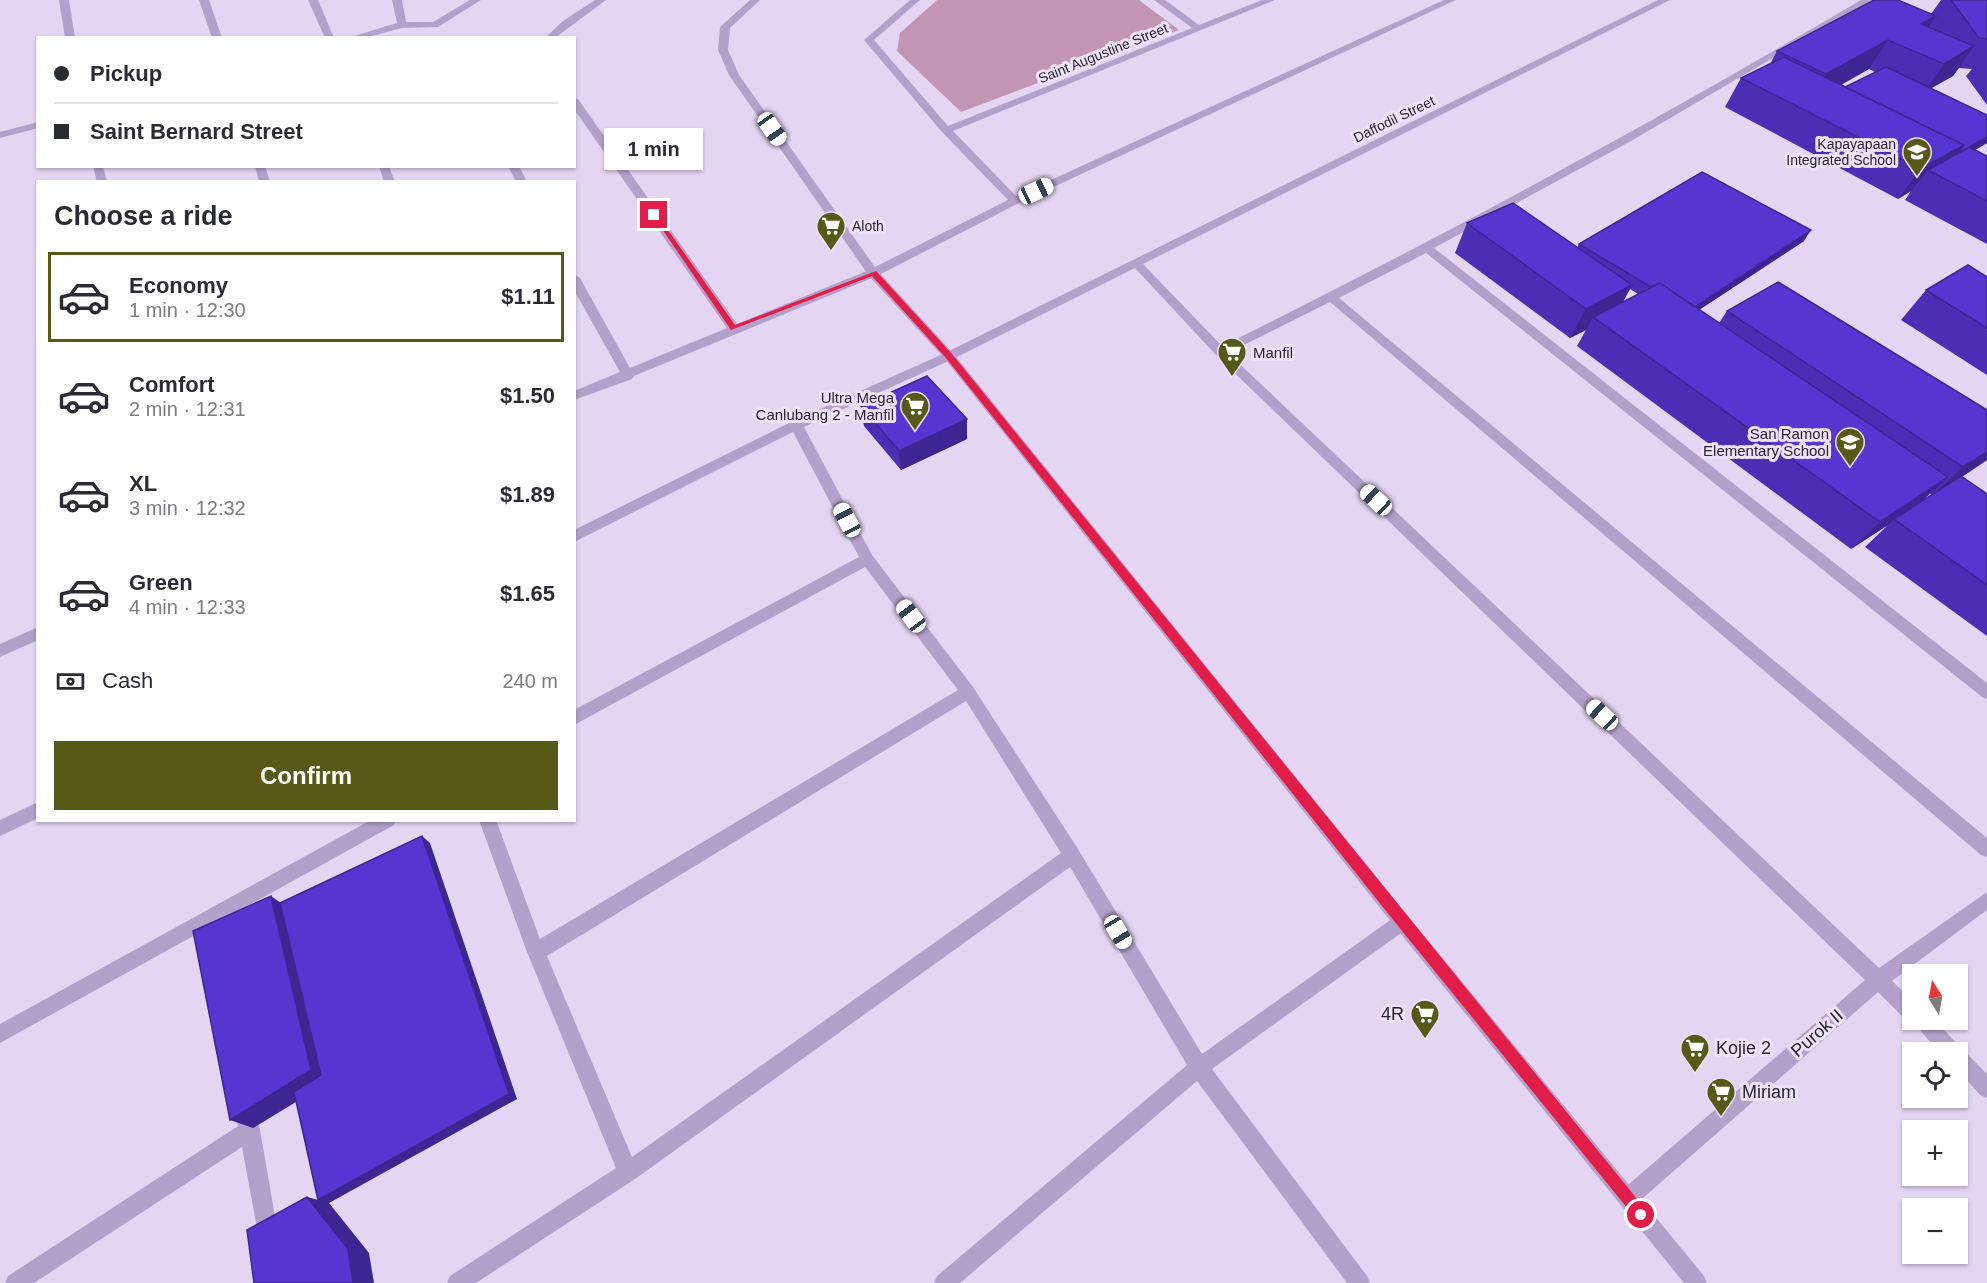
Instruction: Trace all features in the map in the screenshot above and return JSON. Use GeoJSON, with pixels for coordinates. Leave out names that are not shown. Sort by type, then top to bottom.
{"type":"FeatureCollection","features":[{"type":"Feature","properties":{"kind":"street"},"geometry":{"type":"LineString","coordinates":[[64,0],[70,36]]}},
{"type":"Feature","properties":{"kind":"street"},"geometry":{"type":"LineString","coordinates":[[204,0],[217,36]]}},
{"type":"Feature","properties":{"kind":"street"},"geometry":{"type":"LineString","coordinates":[[313,0],[329,36]]}},
{"type":"Feature","properties":{"kind":"street"},"geometry":{"type":"LineString","coordinates":[[397,0],[402,25]]}},
{"type":"Feature","properties":{"kind":"street"},"geometry":{"type":"LineString","coordinates":[[359,36],[402,25],[435,25],[476,0]]}},
{"type":"Feature","properties":{"kind":"street"},"geometry":{"type":"LineString","coordinates":[[551,36],[566,23],[602,0]]}},
{"type":"Feature","properties":{"kind":"street"},"geometry":{"type":"LineString","coordinates":[[755,0],[725,27],[723,50],[734,75],[873,273],[949,356],[1402,922],[1697,1283]]}},
{"type":"Feature","properties":{"kind":"street"},"geometry":{"type":"LineString","coordinates":[[915,0],[869,40],[946,130],[1015,201]]}},
{"type":"Feature","properties":{"kind":"street"},"geometry":{"type":"LineString","coordinates":[[1159,0],[1199,29]]}},
{"type":"Feature","properties":{"kind":"street","name":"Saint Augustine Street"},"geometry":{"type":"LineString","coordinates":[[946,130],[1270,0]]}},
{"type":"Feature","properties":{"kind":"street"},"geometry":{"type":"LineString","coordinates":[[576,395],[628,376],[733,328],[873,273],[1015,201],[1451,0]]}},
{"type":"Feature","properties":{"kind":"street","name":"Daffodil Street"},"geometry":{"type":"LineString","coordinates":[[576,536],[796,425],[949,356],[1665,0]]}},
{"type":"Feature","properties":{"kind":"street"},"geometry":{"type":"LineString","coordinates":[[1220,352],[1332,298],[1699,101],[1867,0]]}},
{"type":"Feature","properties":{"kind":"street"},"geometry":{"type":"LineString","coordinates":[[435,25],[441,36]]}},
{"type":"Feature","properties":{"kind":"street"},"geometry":{"type":"LineString","coordinates":[[576,104],[733,328]]}},
{"type":"Feature","properties":{"kind":"street"},"geometry":{"type":"LineString","coordinates":[[0,135],[36,126]]}},
{"type":"Feature","properties":{"kind":"street"},"geometry":{"type":"LineString","coordinates":[[1427,248],[1987,692]]}},
{"type":"Feature","properties":{"kind":"street"},"geometry":{"type":"LineString","coordinates":[[1136,263],[1220,352],[1902,1002]]}},
{"type":"Feature","properties":{"kind":"street"},"geometry":{"type":"LineString","coordinates":[[576,282],[628,376]]}},
{"type":"Feature","properties":{"kind":"street"},"geometry":{"type":"LineString","coordinates":[[1332,298],[1987,849]]}},
{"type":"Feature","properties":{"kind":"street"},"geometry":{"type":"LineString","coordinates":[[796,425],[867,558],[968,692],[1072,855],[1199,1067],[1360,1283]]}},
{"type":"Feature","properties":{"kind":"street"},"geometry":{"type":"LineString","coordinates":[[576,717],[867,558]]}},
{"type":"Feature","properties":{"kind":"street"},"geometry":{"type":"LineString","coordinates":[[0,651],[36,634]]}},
{"type":"Feature","properties":{"kind":"street"},"geometry":{"type":"LineString","coordinates":[[536,952],[968,692]]}},
{"type":"Feature","properties":{"kind":"street"},"geometry":{"type":"LineString","coordinates":[[0,828],[36,810]]}},
{"type":"Feature","properties":{"kind":"street"},"geometry":{"type":"LineString","coordinates":[[0,1034],[206,929],[385,822]]}},
{"type":"Feature","properties":{"kind":"street"},"geometry":{"type":"LineString","coordinates":[[488,822],[536,952],[628,1172]]}},
{"type":"Feature","properties":{"kind":"street"},"geometry":{"type":"LineString","coordinates":[[457,1283],[628,1172],[1072,855]]}},
{"type":"Feature","properties":{"kind":"street","name":"Purok II"},"geometry":{"type":"LineString","coordinates":[[1628,1198],[1880,979],[1987,900]]}},
{"type":"Feature","properties":{"kind":"street"},"geometry":{"type":"LineString","coordinates":[[944,1283],[1199,1067],[1402,922]]}},
{"type":"Feature","properties":{"kind":"street"},"geometry":{"type":"LineString","coordinates":[[1931,1030],[1942,1042]]}},
{"type":"Feature","properties":{"kind":"street"},"geometry":{"type":"LineString","coordinates":[[1968,1068],[1987,1088]]}},
{"type":"Feature","properties":{"kind":"street"},"geometry":{"type":"LineString","coordinates":[[243,1095],[271,1260]]}},
{"type":"Feature","properties":{"kind":"street"},"geometry":{"type":"LineString","coordinates":[[15,1283],[250,1130]]}},
{"type":"Feature","properties":{"kind":"shaded area"},"geometry":{"type":"Polygon","coordinates":[[[937,0],[1139,0],[1179,30],[961,112],[897,51],[900,33],[937,0]]]}},
{"type":"Feature","properties":{"kind":"building"},"geometry":{"type":"Polygon","coordinates":[[[1874,0],[1898,0],[1936,16],[1921,24],[1974,46],[1944,64],[1888,40],[1826,74],[1777,51],[1874,0]]]}},
{"type":"Feature","properties":{"kind":"building"},"geometry":{"type":"Polygon","coordinates":[[[1951,0],[1987,0],[1987,39],[1979,38],[1951,0]]]}},
{"type":"Feature","properties":{"kind":"building"},"geometry":{"type":"Polygon","coordinates":[[[1784,57],[1964,145],[1921,169],[1741,78],[1784,57]]]}},
{"type":"Feature","properties":{"kind":"building"},"geometry":{"type":"Polygon","coordinates":[[[1886,67],[1987,115],[1987,137],[1957,154],[1964,145],[1845,87],[1886,67]]]}},
{"type":"Feature","properties":{"kind":"building"},"geometry":{"type":"Polygon","coordinates":[[[1969,147],[1987,156],[1987,201],[1928,170],[1969,147]]]}},
{"type":"Feature","properties":{"kind":"building"},"geometry":{"type":"Polygon","coordinates":[[[1702,172],[1811,230],[1695,307],[1660,283],[1651,287],[1579,244],[1702,172]]]}},
{"type":"Feature","properties":{"kind":"building"},"geometry":{"type":"Polygon","coordinates":[[[1513,203],[1632,285],[1586,309],[1467,223],[1513,203]]]}},
{"type":"Feature","properties":{"kind":"building"},"geometry":{"type":"Polygon","coordinates":[[[1968,265],[1987,277],[1987,328],[1926,290],[1968,265]]]}},
{"type":"Feature","properties":{"kind":"building"},"geometry":{"type":"Polygon","coordinates":[[[1778,282],[1987,410],[1987,452],[1963,467],[1727,311],[1778,282]]]}},
{"type":"Feature","properties":{"kind":"building"},"geometry":{"type":"Polygon","coordinates":[[[1660,283],[1948,477],[1880,522],[1593,317],[1660,283]]]}},
{"type":"Feature","properties":{"kind":"building"},"geometry":{"type":"Polygon","coordinates":[[[927,376],[967,419],[899,451],[861,406],[927,376]]]}},
{"type":"Feature","properties":{"kind":"building"},"geometry":{"type":"Polygon","coordinates":[[[1961,476],[1987,494],[1987,585],[1894,519],[1961,476]]]}},
{"type":"Feature","properties":{"kind":"building"},"geometry":{"type":"Polygon","coordinates":[[[422,836],[509,1094],[318,1200],[294,1092],[321,1075],[280,903],[422,836]]]}},
{"type":"Feature","properties":{"kind":"building"},"geometry":{"type":"Polygon","coordinates":[[[271,896],[311,1070],[230,1120],[193,931],[271,896]]]}},
{"type":"Feature","properties":{"kind":"building"},"geometry":{"type":"Polygon","coordinates":[[[307,1197],[348,1249],[353,1283],[254,1283],[247,1230],[307,1197]]]}},
{"type":"Feature","properties":{"kind":"place","name":"Kapayapaan Integrated School"},"geometry":{"type":"Point","coordinates":[1917,178]}},
{"type":"Feature","properties":{"kind":"place","name":"Aloth"},"geometry":{"type":"Point","coordinates":[831,252]}},
{"type":"Feature","properties":{"kind":"place","name":"Manfil"},"geometry":{"type":"Point","coordinates":[1232,378]}},
{"type":"Feature","properties":{"kind":"place","name":"Ultra Mega Canlubang 2 - Manfil"},"geometry":{"type":"Point","coordinates":[915,432]}},
{"type":"Feature","properties":{"kind":"place","name":"San Ramon Elementary School"},"geometry":{"type":"Point","coordinates":[1850,468]}},
{"type":"Feature","properties":{"kind":"place","name":"4R"},"geometry":{"type":"Point","coordinates":[1425,1040]}},
{"type":"Feature","properties":{"kind":"place","name":"Kojie 2"},"geometry":{"type":"Point","coordinates":[1695,1074]}},
{"type":"Feature","properties":{"kind":"place","name":"Miriam"},"geometry":{"type":"Point","coordinates":[1721,1118]}},
{"type":"Feature","properties":{"kind":"route"},"geometry":{"type":"LineString","coordinates":[[654,215],[733,328],[873,273],[949,356],[1402,922],[1641,1215]]}}]}
